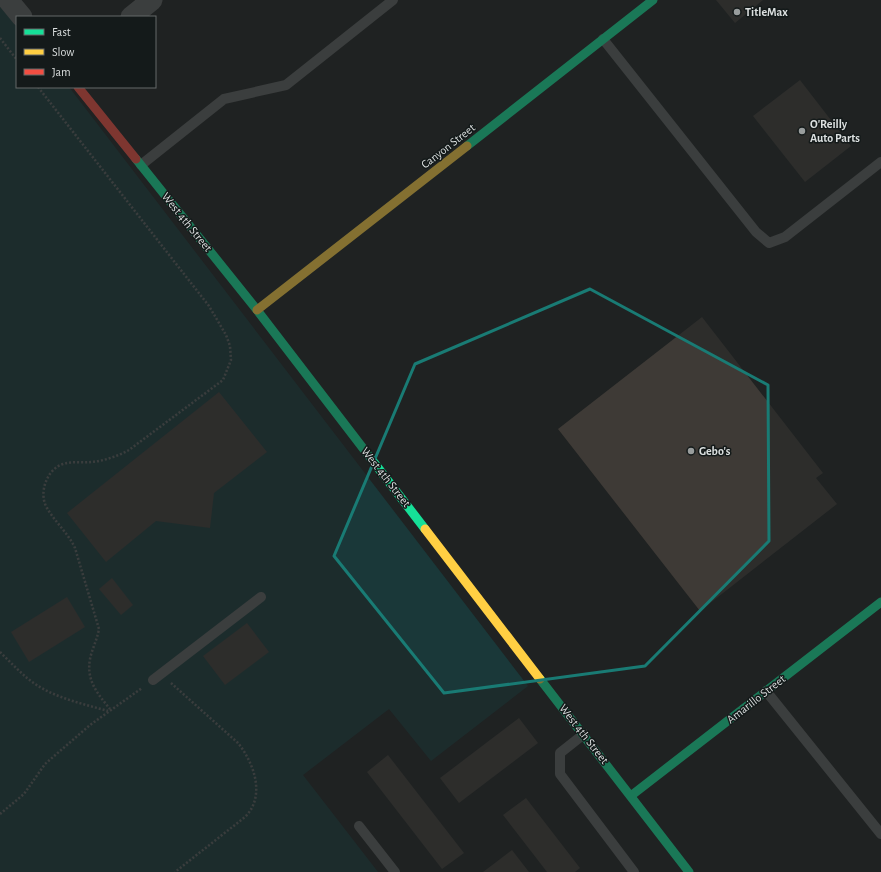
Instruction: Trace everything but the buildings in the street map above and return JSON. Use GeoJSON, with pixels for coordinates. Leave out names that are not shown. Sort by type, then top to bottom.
{"type":"FeatureCollection","features":[{"type":"Feature","properties":{"kind":"street"},"geometry":{"type":"LineString","coordinates":[[8,0],[21,16]]}},
{"type":"Feature","properties":{"kind":"street"},"geometry":{"type":"LineString","coordinates":[[132,16],[152,0]]}},
{"type":"Feature","properties":{"kind":"street","name":"Canyon Street"},"geometry":{"type":"LineString","coordinates":[[257,310],[653,0]]}},
{"type":"Feature","properties":{"kind":"street","name":"West 4th Street"},"geometry":{"type":"LineString","coordinates":[[79,88],[257,310],[632,796],[683,870]]}},
{"type":"Feature","properties":{"kind":"street","name":"Amarillo Street"},"geometry":{"type":"LineString","coordinates":[[632,796],[881,602]]}},
{"type":"Feature","properties":{"kind":"lane"},"geometry":{"type":"LineString","coordinates":[[141,165],[224,99],[286,85],[393,0]]}},
{"type":"Feature","properties":{"kind":"lane"},"geometry":{"type":"LineString","coordinates":[[603,39],[756,232],[769,243],[786,237],[881,162]]}},
{"type":"Feature","properties":{"kind":"lane"},"geometry":{"type":"LineString","coordinates":[[153,680],[261,597]]}},
{"type":"Feature","properties":{"kind":"lane"},"geometry":{"type":"LineString","coordinates":[[766,691],[881,834]]}},
{"type":"Feature","properties":{"kind":"lane"},"geometry":{"type":"LineString","coordinates":[[584,734],[560,753],[560,774],[634,872]]}},
{"type":"Feature","properties":{"kind":"lane"},"geometry":{"type":"LineString","coordinates":[[359,826],[395,872]]}},
{"type":"Feature","properties":{"kind":"path"},"geometry":{"type":"LineString","coordinates":[[0,38],[16,59]]}},
{"type":"Feature","properties":{"kind":"path"},"geometry":{"type":"LineString","coordinates":[[39,88],[209,306],[226,334],[230,346],[231,360],[223,380],[129,450],[119,455],[92,462],[64,463],[56,467],[47,476],[44,488],[46,507],[70,537],[75,548],[98,629],[96,643],[90,658],[89,668],[91,683],[109,710]]}},
{"type":"Feature","properties":{"kind":"path"},"geometry":{"type":"LineString","coordinates":[[0,652],[28,679],[59,697],[109,710]]}},
{"type":"Feature","properties":{"kind":"path"},"geometry":{"type":"LineString","coordinates":[[0,814],[24,794],[45,764],[109,710],[153,680],[173,684],[238,743],[247,754],[254,769],[256,799],[253,809],[176,872]]}},
{"type":"Feature","properties":{"kind":"highlighted area"},"geometry":{"type":"Polygon","coordinates":[[[590,289],[768,385],[769,541],[645,666],[444,693],[334,556],[415,364],[590,289]]]}},
{"type":"Feature","properties":{"kind":"shaded area"},"geometry":{"type":"Polygon","coordinates":[[[0,0],[16,18],[16,88],[70,88],[528,686],[431,761],[389,709],[303,775],[378,872],[0,872],[0,0]]]}},
{"type":"Feature","properties":{"kind":"traffic: fast"},"geometry":{"type":"LineString","coordinates":[[467,146],[653,0]]}},
{"type":"Feature","properties":{"kind":"traffic: fast"},"geometry":{"type":"LineString","coordinates":[[136,159],[257,310],[425,529]]}},
{"type":"Feature","properties":{"kind":"traffic: fast"},"geometry":{"type":"LineString","coordinates":[[632,795],[881,602]]}},
{"type":"Feature","properties":{"kind":"traffic: fast"},"geometry":{"type":"LineString","coordinates":[[540,679],[689,872]]}},
{"type":"Feature","properties":{"kind":"traffic: slow"},"geometry":{"type":"LineString","coordinates":[[257,310],[467,146]]}},
{"type":"Feature","properties":{"kind":"traffic: slow"},"geometry":{"type":"LineString","coordinates":[[425,529],[540,679]]}},
{"type":"Feature","properties":{"kind":"traffic: jam"},"geometry":{"type":"LineString","coordinates":[[79,88],[136,159]]}},
{"type":"Feature","properties":{"kind":"place","name":"TitleMax"},"geometry":{"type":"Point","coordinates":[737,12]}},
{"type":"Feature","properties":{"kind":"place","name":"O'Reilly Auto Parts"},"geometry":{"type":"Point","coordinates":[802,131]}},
{"type":"Feature","properties":{"kind":"place","name":"Gebo's"},"geometry":{"type":"Point","coordinates":[691,451]}}]}
